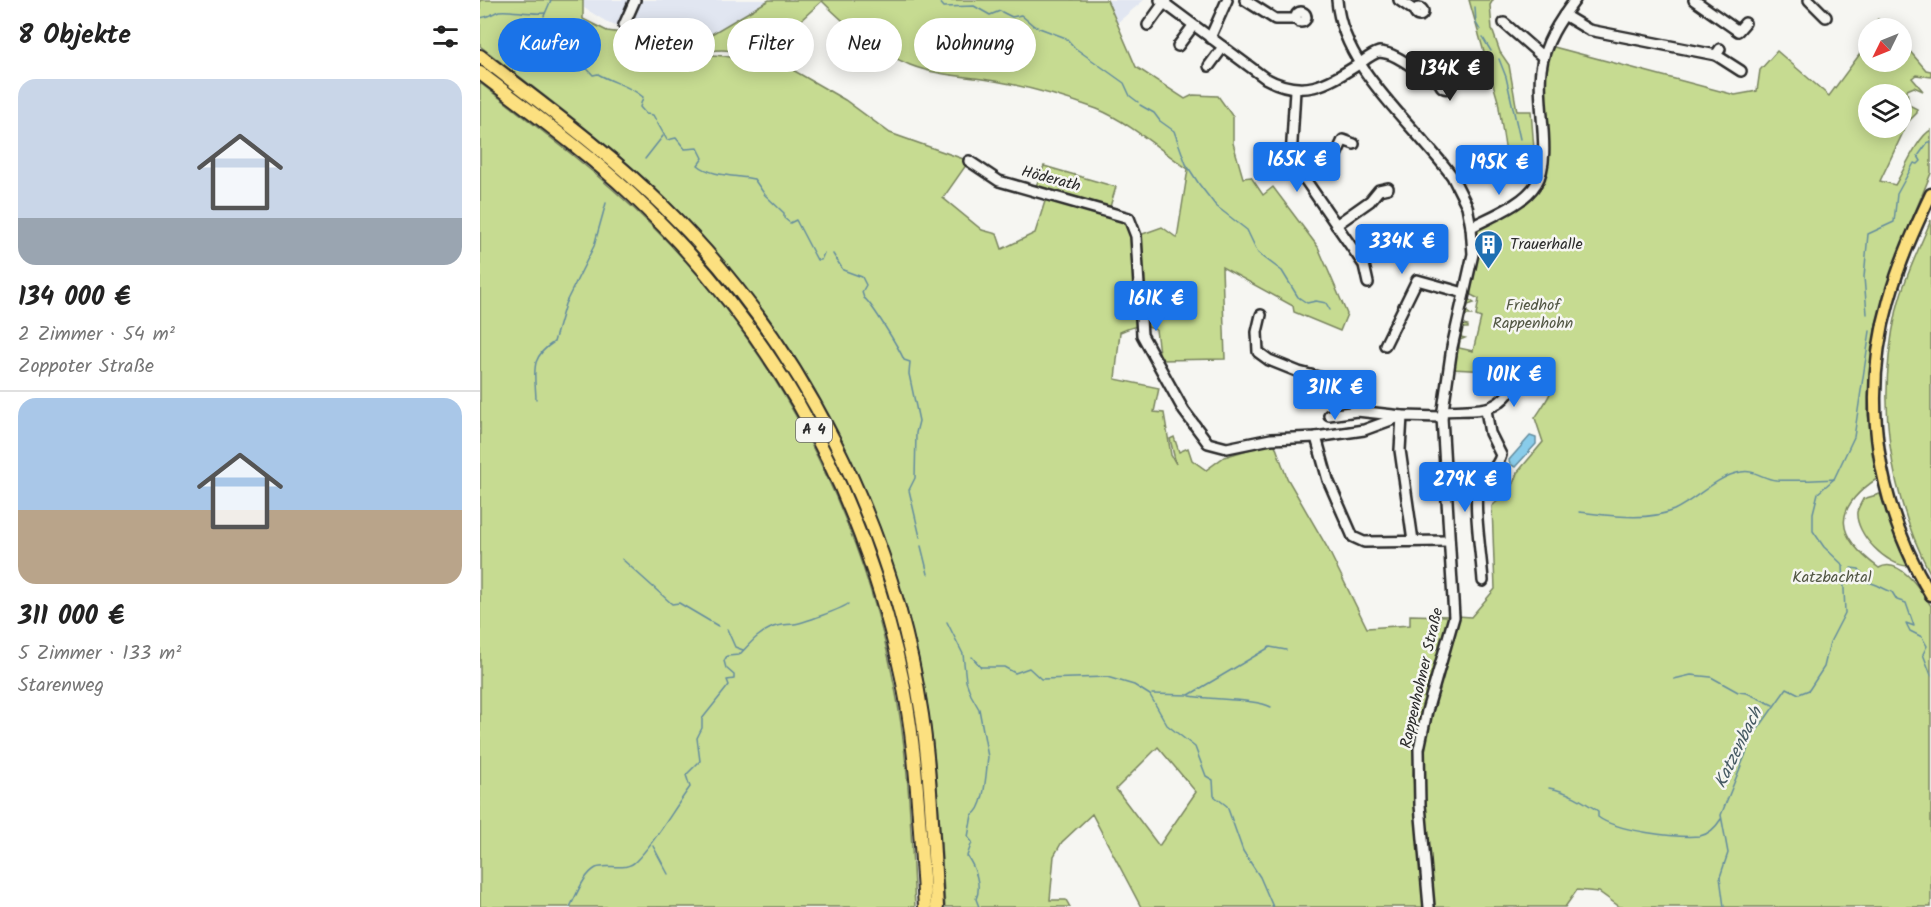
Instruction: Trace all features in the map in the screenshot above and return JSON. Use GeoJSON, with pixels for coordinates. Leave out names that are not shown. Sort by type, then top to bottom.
{"type":"FeatureCollection","features":[{"type":"Feature","properties":{"kind":"highway","name":"A 4"},"geometry":{"type":"LineString","coordinates":[[480,56],[599,149],[687,231],[769,332],[826,426],[870,520],[893,590],[910,653],[926,754],[937,907]]}},
{"type":"Feature","properties":{"kind":"highway","name":"A 4"},"geometry":{"type":"LineString","coordinates":[[480,73],[586,155],[676,238],[723,290],[799,400],[836,474],[873,567],[898,658],[915,765],[925,907]]}},
{"type":"Feature","properties":{"kind":"main road"},"geometry":{"type":"LineString","coordinates":[[1931,194],[1904,256],[1884,320],[1876,380],[1875,423],[1884,483],[1894,519],[1910,557],[1931,595]]}},
{"type":"Feature","properties":{"kind":"street"},"geometry":{"type":"LineString","coordinates":[[627,18],[635,0]]}},
{"type":"Feature","properties":{"kind":"street"},"geometry":{"type":"LineString","coordinates":[[1210,38],[1227,0]]}},
{"type":"Feature","properties":{"kind":"street"},"geometry":{"type":"LineString","coordinates":[[1245,0],[1275,19],[1296,19]]}},
{"type":"Feature","properties":{"kind":"street","name":"Rappenhohner Straße"},"geometry":{"type":"LineString","coordinates":[[1337,0],[1341,25],[1360,63],[1452,176],[1464,200],[1472,227],[1473,254],[1450,357],[1442,414],[1449,541],[1455,601],[1454,617],[1426,711],[1419,749],[1420,804],[1429,907]]}},
{"type":"Feature","properties":{"kind":"street"},"geometry":{"type":"LineString","coordinates":[[1399,0],[1415,11]]}},
{"type":"Feature","properties":{"kind":"street"},"geometry":{"type":"LineString","coordinates":[[1472,227],[1527,194],[1540,178],[1543,157],[1540,86],[1543,57],[1564,15],[1575,0]]}},
{"type":"Feature","properties":{"kind":"street"},"geometry":{"type":"LineString","coordinates":[[1694,0],[1738,31],[1744,23]]}},
{"type":"Feature","properties":{"kind":"street"},"geometry":{"type":"LineString","coordinates":[[1809,0],[1826,17]]}},
{"type":"Feature","properties":{"kind":"street"},"geometry":{"type":"LineString","coordinates":[[1148,25],[1163,1],[1193,26],[1265,78],[1281,87],[1295,90],[1326,83],[1374,53],[1384,52],[1428,78],[1441,82]]}},
{"type":"Feature","properties":{"kind":"street"},"geometry":{"type":"LineString","coordinates":[[1564,15],[1589,30],[1718,52],[1741,71]]}},
{"type":"Feature","properties":{"kind":"street"},"geometry":{"type":"LineString","coordinates":[[1504,23],[1543,57]]}},
{"type":"Feature","properties":{"kind":"street"},"geometry":{"type":"LineString","coordinates":[[1178,46],[1193,26]]}},
{"type":"Feature","properties":{"kind":"street"},"geometry":{"type":"LineString","coordinates":[[1209,66],[1223,47]]}},
{"type":"Feature","properties":{"kind":"street"},"geometry":{"type":"LineString","coordinates":[[1295,90],[1290,153],[1302,177],[1364,265],[1368,283]]}},
{"type":"Feature","properties":{"kind":"street"},"geometry":{"type":"LineString","coordinates":[[1302,177],[1337,153],[1343,140],[1354,144]]}},
{"type":"Feature","properties":{"kind":"street","name":"Höderath"},"geometry":{"type":"LineString","coordinates":[[969,161],[999,181],[1129,218],[1136,236],[1142,335],[1157,365],[1202,438],[1212,446],[1227,448],[1271,439],[1316,436]]}},
{"type":"Feature","properties":{"kind":"street"},"geometry":{"type":"LineString","coordinates":[[1336,225],[1370,201],[1379,190],[1388,188]]}},
{"type":"Feature","properties":{"kind":"street"},"geometry":{"type":"LineString","coordinates":[[1385,345],[1417,280],[1464,293]]}},
{"type":"Feature","properties":{"kind":"street"},"geometry":{"type":"LineString","coordinates":[[1262,315],[1257,332],[1258,352],[1288,366],[1346,384],[1352,390],[1357,411]]}},
{"type":"Feature","properties":{"kind":"street"},"geometry":{"type":"LineString","coordinates":[[1329,415],[1357,411],[1402,416],[1486,410],[1509,395],[1517,381]]}},
{"type":"Feature","properties":{"kind":"street"},"geometry":{"type":"LineString","coordinates":[[1484,581],[1477,496],[1483,480],[1498,465],[1501,455],[1490,433],[1486,410]]}},
{"type":"Feature","properties":{"kind":"street"},"geometry":{"type":"LineString","coordinates":[[1402,416],[1364,430],[1316,436],[1328,480],[1353,537],[1364,542],[1449,541]]}},
{"type":"Feature","properties":{"kind":"street"},"geometry":{"type":"LineString","coordinates":[[1402,416],[1401,450],[1413,540]]}},
{"type":"Feature","properties":{"kind":"shaded area"},"geometry":{"type":"Polygon","coordinates":[[[583,0],[769,0],[739,18],[727,18],[727,25],[715,32],[715,18],[613,18],[613,24],[584,8],[583,0]]]}},
{"type":"Feature","properties":{"kind":"shaded area"},"geometry":{"type":"Polygon","coordinates":[[[1107,0],[1144,0],[1117,23],[1107,0]]]}},
{"type":"Feature","properties":{"kind":"green space"},"geometry":{"type":"Polygon","coordinates":[[[480,0],[583,0],[583,18],[498,18],[498,60],[480,46],[480,0]]]}},
{"type":"Feature","properties":{"kind":"green space"},"geometry":{"type":"Polygon","coordinates":[[[769,0],[1107,0],[1136,67],[1185,99],[1193,95],[1218,96],[1233,117],[1233,143],[1243,178],[1251,177],[1263,195],[1273,187],[1318,247],[1347,314],[1340,331],[1294,312],[1293,306],[1222,267],[1225,359],[1160,360],[1156,330],[1138,326],[1120,332],[1115,379],[1159,388],[1154,412],[1164,413],[1171,455],[1176,464],[1170,439],[1174,437],[1179,452],[1188,448],[1192,460],[1206,470],[1224,457],[1274,442],[1287,478],[1327,547],[1367,628],[1410,625],[1410,615],[1449,616],[1415,740],[1413,775],[1424,907],[1141,907],[1092,814],[1062,842],[1054,856],[1050,900],[1066,900],[1070,907],[945,907],[938,802],[926,697],[911,628],[891,560],[866,494],[836,431],[801,369],[762,310],[718,255],[670,203],[578,122],[514,72],[601,72],[601,28],[613,32],[613,72],[715,72],[715,55],[727,56],[727,72],[796,72],[845,100],[890,133],[969,161],[943,198],[982,230],[997,234],[1002,249],[1035,233],[1047,195],[1034,191],[1044,166],[1116,187],[1109,210],[1121,214],[1137,236],[1162,227],[1177,238],[1188,169],[1132,128],[1097,109],[1034,89],[936,72],[1036,72],[1036,18],[914,18],[914,66],[902,61],[902,18],[840,18],[822,1],[803,18],[739,18],[769,0]],[[1158,747],[1116,789],[1159,846],[1196,792],[1158,747]]]}},
{"type":"Feature","properties":{"kind":"green space"},"geometry":{"type":"Polygon","coordinates":[[[1469,0],[1493,0],[1490,5],[1492,29],[1500,52],[1509,65],[1517,111],[1531,111],[1534,149],[1538,153],[1533,183],[1508,166],[1498,101],[1469,0]]]}},
{"type":"Feature","properties":{"kind":"green space"},"geometry":{"type":"Polygon","coordinates":[[[727,25],[727,50],[715,50],[715,32],[727,25]]]}},
{"type":"Feature","properties":{"kind":"green space"},"geometry":{"type":"Polygon","coordinates":[[[1550,46],[1735,95],[1757,91],[1760,70],[1777,51],[1829,96],[1858,57],[1858,72],[1912,72],[1912,54],[1926,70],[1931,71],[1931,77],[1916,75],[1912,78],[1923,91],[1912,88],[1912,84],[1858,84],[1858,138],[1900,138],[1880,181],[1895,185],[1921,139],[1931,130],[1931,173],[1900,249],[1876,324],[1869,378],[1868,415],[1878,478],[1852,501],[1846,512],[1844,523],[1847,534],[1864,556],[1879,568],[1895,567],[1902,571],[1916,585],[1931,606],[1931,907],[1620,907],[1599,892],[1577,890],[1565,907],[1432,907],[1423,804],[1423,742],[1458,616],[1471,617],[1495,589],[1492,506],[1511,489],[1517,473],[1543,442],[1535,418],[1549,396],[1553,383],[1552,368],[1548,359],[1510,372],[1451,369],[1465,302],[1468,299],[1474,303],[1468,305],[1466,311],[1471,315],[1465,315],[1463,325],[1468,328],[1463,328],[1461,337],[1465,338],[1460,340],[1459,348],[1473,351],[1481,318],[1476,316],[1479,299],[1471,295],[1470,291],[1477,253],[1478,229],[1535,194],[1542,183],[1547,162],[1544,67],[1550,46]]]}},
{"type":"Feature","properties":{"kind":"green space"},"geometry":{"type":"Polygon","coordinates":[[[480,83],[612,188],[698,275],[738,326],[775,380],[807,437],[836,496],[859,557],[879,619],[894,683],[906,767],[915,907],[480,907],[480,83]]]}},
{"type":"Feature","properties":{"kind":"green space"},"geometry":{"type":"Polygon","coordinates":[[[1912,106],[1917,109],[1917,113],[1912,118],[1912,106]]]}},
{"type":"Feature","properties":{"kind":"green space"},"geometry":{"type":"Polygon","coordinates":[[[1931,220],[1931,575],[1916,544],[1896,479],[1887,412],[1887,377],[1900,298],[1931,220]]]}},
{"type":"Feature","properties":{"kind":"green space"},"geometry":{"type":"Polygon","coordinates":[[[1880,494],[1908,566],[1900,565],[1882,555],[1861,530],[1857,512],[1863,499],[1880,494]]]}},
{"type":"Feature","properties":{"kind":"water"},"geometry":{"type":"Polygon","coordinates":[[[1530,436],[1536,438],[1536,444],[1515,467],[1510,464],[1509,460],[1530,436]]]}},
{"type":"Feature","properties":{"kind":"waterway"},"geometry":{"type":"LineString","coordinates":[[544,16],[551,0]]}},
{"type":"Feature","properties":{"kind":"waterway"},"geometry":{"type":"LineString","coordinates":[[938,0],[944,7],[974,6],[990,15],[1000,11],[1012,17],[1021,15],[1034,26],[1066,38],[1075,48],[1124,83],[1130,96],[1138,102]]}},
{"type":"Feature","properties":{"kind":"waterway"},"geometry":{"type":"LineString","coordinates":[[1475,7],[1476,23],[1480,30]]}},
{"type":"Feature","properties":{"kind":"waterway"},"geometry":{"type":"LineString","coordinates":[[480,18],[499,11],[545,13]]}},
{"type":"Feature","properties":{"kind":"waterway"},"geometry":{"type":"LineString","coordinates":[[1483,38],[1491,51]]}},
{"type":"Feature","properties":{"kind":"waterway"},"geometry":{"type":"LineString","coordinates":[[1499,59],[1506,77],[1520,139]]}},
{"type":"Feature","properties":{"kind":"waterway"},"geometry":{"type":"LineString","coordinates":[[590,72],[633,90],[643,97],[640,107],[646,114],[653,115],[667,140],[676,138],[685,149],[698,148],[703,158],[698,165],[704,169],[717,174],[754,179],[765,195],[784,213],[784,218],[790,223],[796,220],[817,260],[821,260],[824,253]]}},
{"type":"Feature","properties":{"kind":"waterway"},"geometry":{"type":"LineString","coordinates":[[1140,105],[1154,113],[1160,121],[1174,131],[1186,164],[1199,184],[1216,206],[1247,230],[1258,253],[1282,271],[1298,297],[1307,303],[1316,301],[1326,303],[1330,310]]}},
{"type":"Feature","properties":{"kind":"waterway"},"geometry":{"type":"LineString","coordinates":[[645,159],[663,136]]}},
{"type":"Feature","properties":{"kind":"waterway","name":"Katzenbach"},"geometry":{"type":"LineString","coordinates":[[1867,314],[1864,277],[1868,234],[1894,222],[1897,194],[1914,163],[1918,164],[1921,161],[1918,156],[1928,142],[1931,142]]}},
{"type":"Feature","properties":{"kind":"waterway"},"geometry":{"type":"LineString","coordinates":[[536,399],[535,366],[537,360],[540,354],[554,342],[565,304],[594,246],[606,203]]}},
{"type":"Feature","properties":{"kind":"waterway"},"geometry":{"type":"LineString","coordinates":[[833,254],[843,270],[862,277],[866,285],[862,292],[864,298],[879,317],[904,360],[910,362],[909,374],[919,421],[916,433],[915,478],[909,490],[920,537]]}},
{"type":"Feature","properties":{"kind":"waterway","name":"Katzenbach"},"geometry":{"type":"LineString","coordinates":[[1844,566],[1824,547],[1813,531],[1813,513],[1818,493],[1834,479],[1854,437],[1870,331]]}},
{"type":"Feature","properties":{"kind":"waterway"},"geometry":{"type":"LineString","coordinates":[[1579,512],[1627,517],[1663,514],[1683,505],[1723,478],[1746,471],[1776,480],[1834,479]]}},
{"type":"Feature","properties":{"kind":"waterway"},"geometry":{"type":"LineString","coordinates":[[921,546],[928,574]]}},
{"type":"Feature","properties":{"kind":"waterway"},"geometry":{"type":"LineString","coordinates":[[622,559],[672,604],[679,603],[718,626]]}},
{"type":"Feature","properties":{"kind":"waterway","name":"Katzenbach"},"geometry":{"type":"LineString","coordinates":[[1724,907],[1720,877],[1728,853],[1721,815],[1753,736],[1787,688],[1799,694],[1809,690],[1824,667],[1830,642],[1845,613],[1843,565]]}},
{"type":"Feature","properties":{"kind":"waterway","name":"Katzenbach"},"geometry":{"type":"LineString","coordinates":[[1851,568],[1859,569],[1867,582],[1892,592],[1897,600],[1906,603],[1914,626],[1906,623],[1910,631],[1922,637],[1927,646],[1923,654],[1931,675]]}},
{"type":"Feature","properties":{"kind":"waterway"},"geometry":{"type":"LineString","coordinates":[[570,907],[584,880],[596,868],[622,867],[636,861],[690,787],[686,775],[700,761],[697,738],[702,728],[702,719],[729,685],[727,680],[734,679],[734,675],[726,668],[724,661],[727,656],[739,655],[766,630],[805,621],[848,604]]}},
{"type":"Feature","properties":{"kind":"waterway"},"geometry":{"type":"LineString","coordinates":[[947,622],[963,654],[966,681],[979,709],[988,757],[982,798],[980,806],[972,815],[968,837],[972,842],[967,856],[977,877],[976,899],[979,907]]}},
{"type":"Feature","properties":{"kind":"waterway"},"geometry":{"type":"LineString","coordinates":[[727,629],[735,647],[743,650]]}},
{"type":"Feature","properties":{"kind":"waterway"},"geometry":{"type":"LineString","coordinates":[[1152,694],[1189,695],[1270,647],[1286,650]]}},
{"type":"Feature","properties":{"kind":"waterway"},"geometry":{"type":"LineString","coordinates":[[972,657],[981,667],[1004,667],[1015,673],[1029,668],[1041,679],[1107,677],[1134,685],[1150,695],[1167,725],[1195,747],[1206,776],[1213,780],[1214,796],[1227,806],[1243,851],[1260,877],[1273,907]]}},
{"type":"Feature","properties":{"kind":"waterway"},"geometry":{"type":"LineString","coordinates":[[1674,679],[1691,675],[1711,677],[1738,692],[1747,693],[1773,705]]}},
{"type":"Feature","properties":{"kind":"waterway"},"geometry":{"type":"LineString","coordinates":[[1190,696],[1256,702],[1271,707]]}},
{"type":"Feature","properties":{"kind":"waterway"},"geometry":{"type":"LineString","coordinates":[[1549,788],[1581,800],[1598,811],[1598,817],[1607,822],[1632,830],[1676,836],[1700,836],[1712,830],[1721,819]]}},
{"type":"Feature","properties":{"kind":"waterway"},"geometry":{"type":"LineString","coordinates":[[653,846],[668,874]]}},
{"type":"Feature","properties":{"kind":"place","name":"Trauerhalle"},"geometry":{"type":"Point","coordinates":[1489,270]}},
{"type":"Feature","properties":{"kind":"park label","name":"Friedhof Rappenhohn"},"geometry":{"type":"Point","coordinates":[1533,314]}},
{"type":"Feature","properties":{"kind":"park label","name":"Katzbachtal"},"geometry":{"type":"Point","coordinates":[1832,577]}}]}
